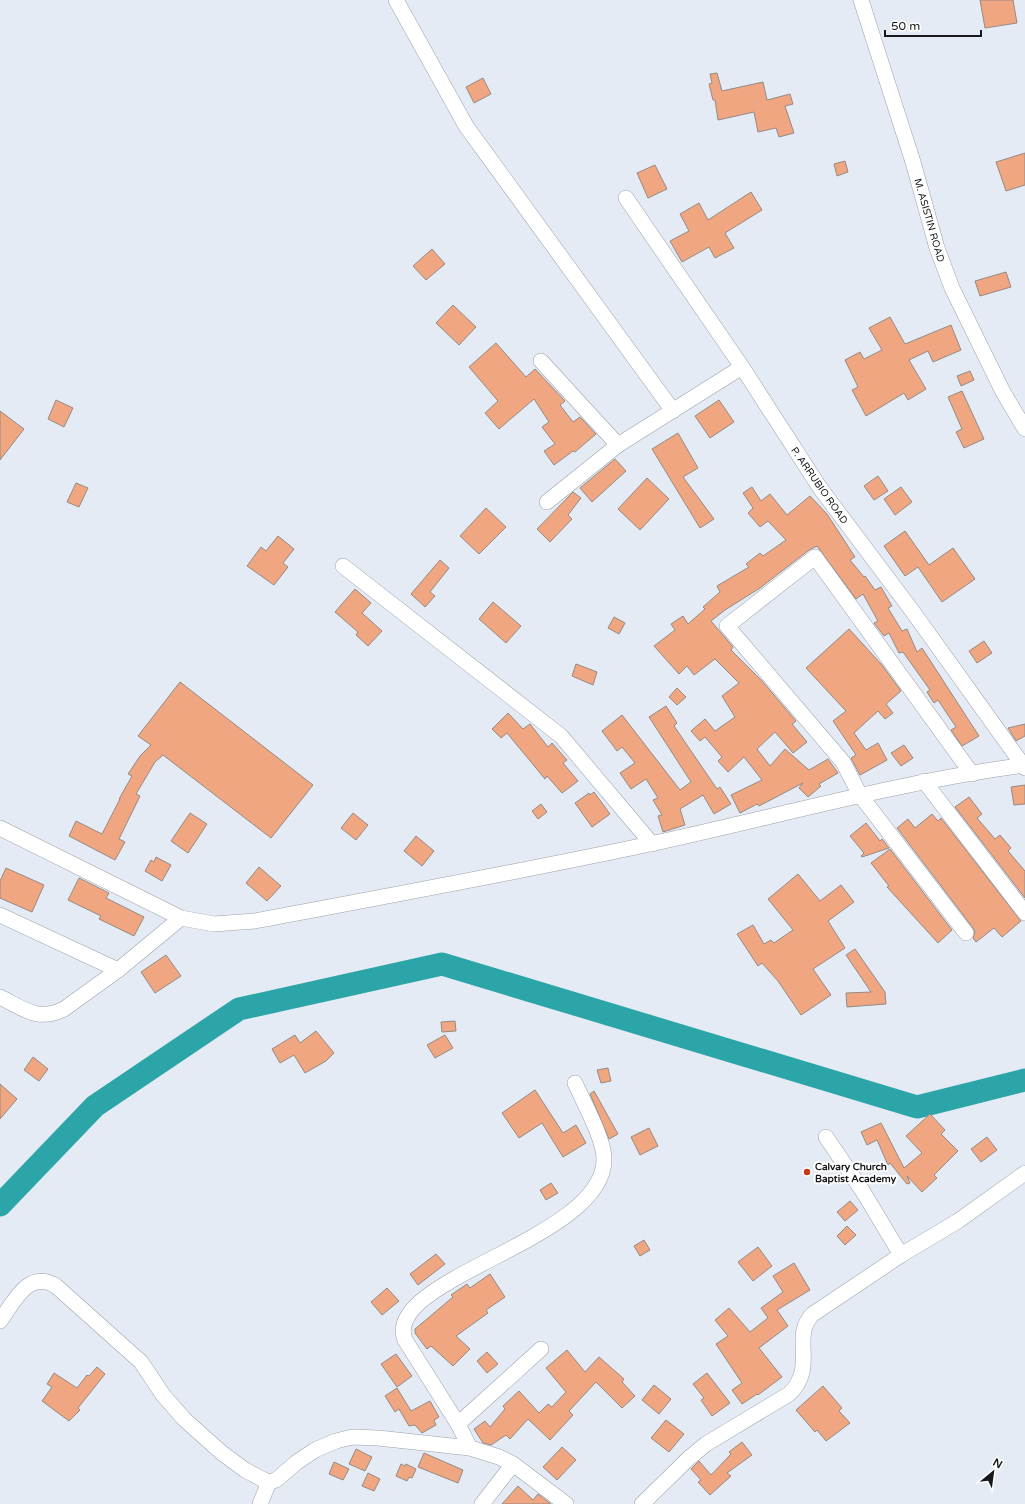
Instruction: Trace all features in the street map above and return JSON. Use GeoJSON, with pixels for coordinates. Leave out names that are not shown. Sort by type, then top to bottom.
{"type":"FeatureCollection","features":[{"type":"Feature","properties":{"kind":"street"},"geometry":{"type":"LineString","coordinates":[[396,0],[466,126],[673,411]]}},
{"type":"Feature","properties":{"kind":"street","name":"M. ASISTIN ROAD"},"geometry":{"type":"LineString","coordinates":[[861,0],[913,162],[937,248],[952,288],[1004,392],[1025,429]]}},
{"type":"Feature","properties":{"kind":"street","name":"P. ARRUBIO ROAD"},"geometry":{"type":"LineString","coordinates":[[626,198],[742,367],[820,488],[913,612],[1024,766]]}},
{"type":"Feature","properties":{"kind":"street"},"geometry":{"type":"LineString","coordinates":[[541,361],[618,444]]}},
{"type":"Feature","properties":{"kind":"street"},"geometry":{"type":"LineString","coordinates":[[547,502],[618,444],[742,367]]}},
{"type":"Feature","properties":{"kind":"street"},"geometry":{"type":"LineString","coordinates":[[966,933],[860,795],[843,762],[728,626],[815,557],[972,774]]}},
{"type":"Feature","properties":{"kind":"street"},"geometry":{"type":"LineString","coordinates":[[343,566],[561,736],[652,844]]}},
{"type":"Feature","properties":{"kind":"street"},"geometry":{"type":"LineString","coordinates":[[0,828],[181,918],[214,924],[255,920],[529,869],[652,844],[924,781],[1024,766]]}},
{"type":"Feature","properties":{"kind":"street"},"geometry":{"type":"LineString","coordinates":[[924,781],[1025,913]]}},
{"type":"Feature","properties":{"kind":"street"},"geometry":{"type":"LineString","coordinates":[[0,915],[118,970]]}},
{"type":"Feature","properties":{"kind":"street"},"geometry":{"type":"LineString","coordinates":[[0,997],[37,1014],[55,1014],[118,970],[181,918]]}},
{"type":"Feature","properties":{"kind":"street"},"geometry":{"type":"LineString","coordinates":[[470,1448],[458,1424],[405,1340],[403,1330],[405,1319],[427,1296],[447,1283],[555,1223],[576,1209],[590,1196],[603,1171],[604,1159],[602,1143],[575,1083]]}},
{"type":"Feature","properties":{"kind":"street"},"geometry":{"type":"LineString","coordinates":[[826,1137],[862,1190],[901,1255]]}},
{"type":"Feature","properties":{"kind":"street"},"geometry":{"type":"LineString","coordinates":[[642,1504],[689,1458],[706,1444],[794,1389],[803,1373],[805,1363],[803,1330],[808,1318],[848,1289],[958,1221],[1025,1173]]}},
{"type":"Feature","properties":{"kind":"street"},"geometry":{"type":"LineString","coordinates":[[0,1321],[28,1284],[42,1280],[56,1286],[106,1328],[141,1362],[162,1395],[184,1419],[222,1453],[245,1470],[269,1482],[276,1480],[314,1450],[336,1441],[352,1437],[470,1448],[499,1457],[513,1464],[566,1504]]}},
{"type":"Feature","properties":{"kind":"street"},"geometry":{"type":"LineString","coordinates":[[458,1424],[541,1349]]}},
{"type":"Feature","properties":{"kind":"street"},"geometry":{"type":"LineString","coordinates":[[482,1504],[513,1464]]}},
{"type":"Feature","properties":{"kind":"street"},"geometry":{"type":"LineString","coordinates":[[260,1504],[269,1482]]}},
{"type":"Feature","properties":{"kind":"building"},"geometry":{"type":"Polygon","coordinates":[[[980,0],[1013,0],[1017,23],[985,28],[980,0]]]}},
{"type":"Feature","properties":{"kind":"building"},"geometry":{"type":"Polygon","coordinates":[[[717,73],[722,91],[763,82],[767,100],[790,94],[793,104],[785,106],[794,133],[779,137],[776,128],[758,132],[754,112],[718,120],[715,100],[713,100],[709,84],[712,83],[710,74],[717,73]]]}},
{"type":"Feature","properties":{"kind":"building"},"geometry":{"type":"Polygon","coordinates":[[[483,78],[491,94],[474,103],[466,87],[483,78]]]}},
{"type":"Feature","properties":{"kind":"building"},"geometry":{"type":"Polygon","coordinates":[[[1025,153],[1025,185],[1006,191],[996,162],[1025,153]]]}},
{"type":"Feature","properties":{"kind":"building"},"geometry":{"type":"Polygon","coordinates":[[[845,161],[848,172],[837,176],[834,164],[845,161]]]}},
{"type":"Feature","properties":{"kind":"building"},"geometry":{"type":"Polygon","coordinates":[[[655,165],[667,189],[648,198],[637,173],[655,165]]]}},
{"type":"Feature","properties":{"kind":"building"},"geometry":{"type":"Polygon","coordinates":[[[751,192],[762,210],[725,233],[734,248],[715,258],[709,247],[682,262],[670,241],[689,231],[680,214],[699,203],[708,220],[751,192]]]}},
{"type":"Feature","properties":{"kind":"building"},"geometry":{"type":"Polygon","coordinates":[[[432,249],[445,264],[426,280],[413,266],[432,249]]]}},
{"type":"Feature","properties":{"kind":"building"},"geometry":{"type":"Polygon","coordinates":[[[1006,272],[1011,287],[980,296],[975,281],[1006,272]]]}},
{"type":"Feature","properties":{"kind":"building"},"geometry":{"type":"Polygon","coordinates":[[[453,305],[476,327],[459,345],[436,323],[453,305]]]}},
{"type":"Feature","properties":{"kind":"building"},"geometry":{"type":"Polygon","coordinates":[[[890,317],[905,344],[951,325],[961,350],[933,362],[928,351],[909,360],[926,389],[908,400],[904,393],[866,416],[852,390],[858,387],[845,360],[860,352],[864,359],[882,350],[869,328],[890,317]]]}},
{"type":"Feature","properties":{"kind":"building"},"geometry":{"type":"Polygon","coordinates":[[[496,343],[526,377],[535,369],[565,401],[560,405],[573,422],[580,417],[596,434],[575,452],[573,451],[554,465],[544,451],[555,444],[542,427],[549,422],[534,399],[499,429],[485,413],[498,401],[469,367],[496,343]]]}},
{"type":"Feature","properties":{"kind":"building"},"geometry":{"type":"Polygon","coordinates":[[[970,371],[974,380],[961,386],[957,376],[970,371]]]}},
{"type":"Feature","properties":{"kind":"building"},"geometry":{"type":"Polygon","coordinates":[[[962,391],[984,439],[964,448],[956,432],[962,429],[948,397],[962,391]]]}},
{"type":"Feature","properties":{"kind":"building"},"geometry":{"type":"Polygon","coordinates":[[[56,400],[73,408],[64,427],[48,419],[56,400]]]}},
{"type":"Feature","properties":{"kind":"building"},"geometry":{"type":"Polygon","coordinates":[[[719,400],[734,422],[710,438],[695,416],[719,400]]]}},
{"type":"Feature","properties":{"kind":"building"},"geometry":{"type":"Polygon","coordinates":[[[0,411],[24,429],[0,460],[0,411]]]}},
{"type":"Feature","properties":{"kind":"building"},"geometry":{"type":"Polygon","coordinates":[[[678,433],[698,468],[683,477],[714,519],[700,528],[652,449],[678,433]]]}},
{"type":"Feature","properties":{"kind":"building"},"geometry":{"type":"Polygon","coordinates":[[[615,459],[626,471],[592,502],[580,488],[615,459]]]}},
{"type":"Feature","properties":{"kind":"building"},"geometry":{"type":"Polygon","coordinates":[[[878,476],[888,491],[874,500],[864,486],[878,476]]]}},
{"type":"Feature","properties":{"kind":"building"},"geometry":{"type":"Polygon","coordinates":[[[647,478],[669,499],[640,530],[618,509],[647,478]]]}},
{"type":"Feature","properties":{"kind":"building"},"geometry":{"type":"Polygon","coordinates":[[[76,483],[88,488],[79,507],[67,502],[76,483]]]}},
{"type":"Feature","properties":{"kind":"building"},"geometry":{"type":"Polygon","coordinates":[[[752,487],[761,501],[770,494],[787,515],[810,496],[827,514],[855,557],[850,560],[864,577],[865,576],[875,590],[881,587],[892,606],[888,608],[902,631],[907,629],[917,652],[922,648],[979,736],[962,746],[951,730],[956,727],[938,700],[934,703],[927,692],[930,690],[903,652],[899,653],[889,633],[884,636],[874,623],[878,621],[863,594],[856,599],[817,546],[809,550],[760,588],[725,610],[711,621],[733,647],[731,650],[762,681],[796,721],[792,724],[807,742],[793,753],[775,732],[757,749],[770,766],[785,749],[809,770],[828,759],[838,773],[819,784],[821,786],[808,797],[799,788],[803,783],[759,806],[757,804],[740,813],[731,795],[762,780],[744,757],[728,772],[718,761],[722,757],[705,737],[700,741],[691,731],[705,719],[715,731],[735,717],[722,696],[739,683],[715,659],[694,675],[687,666],[679,674],[654,646],[675,630],[671,624],[683,616],[688,624],[705,609],[703,607],[720,592],[717,586],[749,567],[746,564],[760,553],[763,556],[786,540],[768,521],[760,527],[748,513],[753,508],[743,493],[752,487]]]}},
{"type":"Feature","properties":{"kind":"building"},"geometry":{"type":"Polygon","coordinates":[[[901,487],[912,502],[895,515],[884,499],[901,487]]]}},
{"type":"Feature","properties":{"kind":"building"},"geometry":{"type":"Polygon","coordinates":[[[573,492],[581,498],[568,515],[572,519],[550,542],[537,529],[573,492]]]}},
{"type":"Feature","properties":{"kind":"building"},"geometry":{"type":"Polygon","coordinates":[[[486,508],[506,527],[479,554],[460,536],[486,508]]]}},
{"type":"Feature","properties":{"kind":"building"},"geometry":{"type":"Polygon","coordinates":[[[905,531],[929,565],[953,548],[975,579],[942,602],[918,567],[905,576],[884,546],[905,531]]]}},
{"type":"Feature","properties":{"kind":"building"},"geometry":{"type":"Polygon","coordinates":[[[278,536],[294,549],[283,563],[288,567],[274,585],[247,566],[261,547],[266,551],[278,536]]]}},
{"type":"Feature","properties":{"kind":"building"},"geometry":{"type":"Polygon","coordinates":[[[440,560],[449,568],[430,592],[435,596],[425,607],[411,594],[440,560]]]}},
{"type":"Feature","properties":{"kind":"building"},"geometry":{"type":"Polygon","coordinates":[[[355,589],[371,603],[362,613],[382,631],[368,646],[356,635],[358,632],[335,612],[355,589]]]}},
{"type":"Feature","properties":{"kind":"building"},"geometry":{"type":"Polygon","coordinates":[[[493,602],[521,626],[506,643],[479,619],[493,602]]]}},
{"type":"Feature","properties":{"kind":"building"},"geometry":{"type":"Polygon","coordinates":[[[614,617],[625,623],[619,634],[608,628],[614,617]]]}},
{"type":"Feature","properties":{"kind":"building"},"geometry":{"type":"Polygon","coordinates":[[[849,629],[882,665],[901,691],[886,704],[893,713],[885,719],[878,711],[854,733],[866,750],[878,743],[887,760],[860,775],[851,758],[856,755],[833,721],[846,711],[806,668],[849,629]]]}},
{"type":"Feature","properties":{"kind":"building"},"geometry":{"type":"Polygon","coordinates":[[[984,641],[992,653],[977,663],[969,651],[984,641]]]}},
{"type":"Feature","properties":{"kind":"building"},"geometry":{"type":"Polygon","coordinates":[[[576,664],[597,672],[593,685],[572,676],[576,664]]]}},
{"type":"Feature","properties":{"kind":"building"},"geometry":{"type":"Polygon","coordinates":[[[180,682],[313,785],[271,838],[163,755],[155,762],[136,794],[140,796],[119,839],[125,842],[115,860],[69,836],[76,821],[102,834],[132,776],[128,774],[140,756],[151,745],[138,736],[180,682]]]}},
{"type":"Feature","properties":{"kind":"building"},"geometry":{"type":"Polygon","coordinates":[[[677,688],[686,697],[677,705],[669,697],[677,688]]]}},
{"type":"Feature","properties":{"kind":"building"},"geometry":{"type":"Polygon","coordinates":[[[666,706],[677,723],[674,726],[717,789],[720,787],[731,804],[714,814],[703,795],[680,809],[685,825],[663,832],[658,816],[662,815],[653,800],[658,798],[646,779],[631,789],[620,773],[635,763],[622,747],[617,751],[602,731],[622,715],[680,790],[691,782],[649,717],[666,706]]]}},
{"type":"Feature","properties":{"kind":"building"},"geometry":{"type":"Polygon","coordinates":[[[508,713],[523,729],[530,724],[548,747],[552,743],[567,760],[563,763],[578,781],[562,793],[547,776],[545,779],[507,733],[501,738],[492,729],[508,713]]]}},
{"type":"Feature","properties":{"kind":"building"},"geometry":{"type":"Polygon","coordinates":[[[1025,724],[1025,736],[1016,741],[1008,728],[1025,724]]]}},
{"type":"Feature","properties":{"kind":"building"},"geometry":{"type":"Polygon","coordinates":[[[904,745],[913,758],[901,766],[891,753],[904,745]]]}},
{"type":"Feature","properties":{"kind":"building"},"geometry":{"type":"Polygon","coordinates":[[[1025,785],[1025,804],[1014,805],[1011,787],[1025,785]]]}},
{"type":"Feature","properties":{"kind":"building"},"geometry":{"type":"Polygon","coordinates":[[[594,792],[610,814],[592,827],[575,803],[589,793],[590,795],[594,792]]]}},
{"type":"Feature","properties":{"kind":"building"},"geometry":{"type":"Polygon","coordinates":[[[969,797],[982,814],[977,818],[995,839],[1000,835],[1011,848],[1008,851],[1025,871],[1025,898],[955,807],[969,797]]]}},
{"type":"Feature","properties":{"kind":"building"},"geometry":{"type":"Polygon","coordinates":[[[541,804],[547,812],[538,819],[532,811],[541,804]]]}},
{"type":"Feature","properties":{"kind":"building"},"geometry":{"type":"Polygon","coordinates":[[[190,813],[207,824],[188,853],[171,841],[190,813]]]}},
{"type":"Feature","properties":{"kind":"building"},"geometry":{"type":"Polygon","coordinates":[[[353,813],[368,825],[356,840],[341,828],[353,813]]]}},
{"type":"Feature","properties":{"kind":"building"},"geometry":{"type":"Polygon","coordinates":[[[932,814],[938,821],[941,818],[1021,921],[1002,937],[994,928],[976,942],[973,938],[975,932],[973,928],[897,828],[908,819],[915,828],[932,814]]]}},
{"type":"Feature","properties":{"kind":"building"},"geometry":{"type":"Polygon","coordinates":[[[866,823],[880,841],[882,839],[889,848],[862,857],[861,856],[864,853],[850,836],[866,823]]]}},
{"type":"Feature","properties":{"kind":"building"},"geometry":{"type":"Polygon","coordinates":[[[416,836],[434,851],[422,866],[404,851],[416,836]]]}},
{"type":"Feature","properties":{"kind":"building"},"geometry":{"type":"Polygon","coordinates":[[[890,849],[952,930],[938,943],[887,887],[889,886],[871,863],[890,849]]]}},
{"type":"Feature","properties":{"kind":"building"},"geometry":{"type":"Polygon","coordinates":[[[156,857],[171,865],[162,881],[145,871],[151,860],[154,862],[156,857]]]}},
{"type":"Feature","properties":{"kind":"building"},"geometry":{"type":"Polygon","coordinates":[[[259,867],[281,886],[267,901],[246,883],[259,867]]]}},
{"type":"Feature","properties":{"kind":"building"},"geometry":{"type":"Polygon","coordinates":[[[6,868],[44,885],[32,912],[0,898],[0,881],[6,868]]]}},
{"type":"Feature","properties":{"kind":"building"},"geometry":{"type":"Polygon","coordinates":[[[798,874],[820,901],[841,885],[854,902],[828,921],[845,948],[813,969],[831,995],[801,1015],[778,981],[762,963],[758,966],[737,934],[753,925],[764,944],[771,940],[774,943],[793,930],[768,899],[798,874]]]}},
{"type":"Feature","properties":{"kind":"building"},"geometry":{"type":"Polygon","coordinates":[[[79,878],[109,893],[106,898],[144,917],[134,936],[99,919],[101,916],[68,900],[79,878]]]}},
{"type":"Feature","properties":{"kind":"building"},"geometry":{"type":"Polygon","coordinates":[[[855,949],[885,992],[886,1004],[847,1007],[846,993],[871,992],[846,955],[855,949]]]}},
{"type":"Feature","properties":{"kind":"building"},"geometry":{"type":"Polygon","coordinates":[[[166,955],[181,976],[155,993],[141,972],[166,955]]]}},
{"type":"Feature","properties":{"kind":"building"},"geometry":{"type":"Polygon","coordinates":[[[455,1021],[456,1031],[442,1032],[441,1022],[455,1021]]]}},
{"type":"Feature","properties":{"kind":"building"},"geometry":{"type":"Polygon","coordinates":[[[316,1031],[334,1053],[326,1061],[305,1073],[294,1055],[280,1063],[272,1049],[295,1035],[300,1043],[316,1031]]]}},
{"type":"Feature","properties":{"kind":"building"},"geometry":{"type":"Polygon","coordinates":[[[445,1035],[453,1048],[435,1058],[427,1045],[445,1035]]]}},
{"type":"Feature","properties":{"kind":"building"},"geometry":{"type":"Polygon","coordinates":[[[33,1057],[48,1069],[39,1081],[24,1070],[33,1057]]]}},
{"type":"Feature","properties":{"kind":"building"},"geometry":{"type":"Polygon","coordinates":[[[608,1068],[611,1081],[601,1083],[597,1070],[608,1068]]]}},
{"type":"Feature","properties":{"kind":"building"},"geometry":{"type":"Polygon","coordinates":[[[0,1084],[17,1099],[0,1119],[0,1084]]]}},
{"type":"Feature","properties":{"kind":"building"},"geometry":{"type":"Polygon","coordinates":[[[535,1090],[563,1133],[576,1125],[586,1143],[563,1157],[542,1123],[519,1138],[502,1113],[535,1090]]]}},
{"type":"Feature","properties":{"kind":"building"},"geometry":{"type":"Polygon","coordinates":[[[594,1091],[618,1134],[609,1139],[590,1094],[594,1091]]]}},
{"type":"Feature","properties":{"kind":"building"},"geometry":{"type":"Polygon","coordinates":[[[930,1114],[945,1130],[941,1134],[958,1151],[934,1175],[937,1178],[922,1192],[907,1176],[910,1183],[907,1184],[890,1163],[888,1165],[877,1140],[867,1145],[861,1132],[881,1123],[904,1168],[922,1153],[906,1136],[930,1114]]]}},
{"type":"Feature","properties":{"kind":"building"},"geometry":{"type":"Polygon","coordinates":[[[649,1128],[658,1146],[640,1155],[631,1137],[649,1128]]]}},
{"type":"Feature","properties":{"kind":"building"},"geometry":{"type":"Polygon","coordinates":[[[987,1137],[997,1150],[981,1162],[971,1149],[987,1137]]]}},
{"type":"Feature","properties":{"kind":"building"},"geometry":{"type":"Polygon","coordinates":[[[551,1183],[558,1193],[546,1200],[540,1190],[551,1183]]]}},
{"type":"Feature","properties":{"kind":"building"},"geometry":{"type":"Polygon","coordinates":[[[850,1201],[858,1210],[845,1221],[837,1212],[850,1201]]]}},
{"type":"Feature","properties":{"kind":"building"},"geometry":{"type":"Polygon","coordinates":[[[847,1226],[856,1235],[845,1245],[837,1236],[847,1226]]]}},
{"type":"Feature","properties":{"kind":"building"},"geometry":{"type":"Polygon","coordinates":[[[644,1240],[650,1250],[640,1256],[634,1246],[644,1240]]]}},
{"type":"Feature","properties":{"kind":"building"},"geometry":{"type":"Polygon","coordinates":[[[758,1247],[772,1266],[753,1281],[738,1262],[758,1247]]]}},
{"type":"Feature","properties":{"kind":"building"},"geometry":{"type":"Polygon","coordinates":[[[436,1254],[445,1264],[418,1285],[410,1274],[436,1254]]]}},
{"type":"Feature","properties":{"kind":"building"},"geometry":{"type":"Polygon","coordinates":[[[794,1263],[810,1290],[777,1310],[788,1326],[759,1348],[782,1377],[758,1395],[757,1394],[742,1404],[732,1390],[742,1383],[716,1344],[728,1336],[715,1320],[729,1308],[750,1332],[768,1318],[761,1308],[783,1292],[773,1276],[794,1263]]]}},
{"type":"Feature","properties":{"kind":"building"},"geometry":{"type":"Polygon","coordinates":[[[490,1274],[505,1297],[486,1310],[488,1313],[456,1336],[470,1349],[453,1366],[431,1346],[427,1349],[415,1333],[415,1329],[453,1297],[451,1295],[467,1284],[470,1288],[490,1274]]]}},
{"type":"Feature","properties":{"kind":"building"},"geometry":{"type":"Polygon","coordinates":[[[387,1288],[399,1301],[382,1315],[371,1302],[387,1288]]]}},
{"type":"Feature","properties":{"kind":"building"},"geometry":{"type":"Polygon","coordinates":[[[567,1350],[585,1372],[599,1357],[624,1379],[622,1382],[635,1396],[622,1408],[596,1382],[569,1411],[573,1415],[550,1440],[528,1419],[510,1439],[506,1435],[491,1445],[483,1443],[474,1429],[485,1421],[490,1427],[505,1409],[503,1406],[519,1391],[539,1413],[548,1404],[552,1407],[566,1392],[546,1368],[567,1350]]]}},
{"type":"Feature","properties":{"kind":"building"},"geometry":{"type":"Polygon","coordinates":[[[487,1352],[498,1364],[487,1373],[477,1361],[487,1352]]]}},
{"type":"Feature","properties":{"kind":"building"},"geometry":{"type":"Polygon","coordinates":[[[396,1354],[412,1376],[397,1387],[381,1364],[396,1354]]]}},
{"type":"Feature","properties":{"kind":"building"},"geometry":{"type":"Polygon","coordinates":[[[97,1367],[105,1374],[78,1408],[80,1410],[69,1421],[42,1401],[52,1387],[47,1384],[54,1373],[77,1388],[87,1375],[89,1376],[97,1367]]]}},
{"type":"Feature","properties":{"kind":"building"},"geometry":{"type":"Polygon","coordinates":[[[707,1373],[730,1403],[712,1416],[701,1400],[704,1398],[693,1384],[707,1373]]]}},
{"type":"Feature","properties":{"kind":"building"},"geometry":{"type":"Polygon","coordinates":[[[654,1385],[671,1399],[659,1414],[642,1400],[654,1385]]]}},
{"type":"Feature","properties":{"kind":"building"},"geometry":{"type":"Polygon","coordinates":[[[823,1386],[842,1408],[839,1411],[850,1423],[826,1441],[817,1430],[815,1432],[796,1410],[823,1386]]]}},
{"type":"Feature","properties":{"kind":"building"},"geometry":{"type":"Polygon","coordinates":[[[397,1388],[411,1411],[430,1401],[439,1417],[434,1420],[436,1425],[422,1433],[415,1425],[409,1426],[399,1409],[395,1412],[385,1396],[397,1388]]]}},
{"type":"Feature","properties":{"kind":"building"},"geometry":{"type":"Polygon","coordinates":[[[666,1420],[684,1434],[669,1452],[651,1438],[666,1420]]]}},
{"type":"Feature","properties":{"kind":"building"},"geometry":{"type":"Polygon","coordinates":[[[742,1442],[752,1455],[727,1473],[731,1476],[710,1495],[698,1482],[701,1480],[691,1469],[699,1461],[711,1475],[731,1454],[729,1452],[742,1442]]]}},
{"type":"Feature","properties":{"kind":"building"},"geometry":{"type":"Polygon","coordinates":[[[562,1447],[576,1460],[557,1480],[543,1467],[562,1447]]]}},
{"type":"Feature","properties":{"kind":"building"},"geometry":{"type":"Polygon","coordinates":[[[356,1449],[372,1457],[365,1471],[349,1464],[356,1449]]]}},
{"type":"Feature","properties":{"kind":"building"},"geometry":{"type":"Polygon","coordinates":[[[424,1453],[463,1470],[458,1483],[418,1467],[424,1453]]]}},
{"type":"Feature","properties":{"kind":"building"},"geometry":{"type":"Polygon","coordinates":[[[334,1462],[349,1469],[343,1480],[329,1474],[334,1462]]]}},
{"type":"Feature","properties":{"kind":"building"},"geometry":{"type":"Polygon","coordinates":[[[401,1464],[405,1466],[406,1464],[416,1469],[412,1478],[409,1477],[407,1481],[396,1476],[401,1464]]]}},
{"type":"Feature","properties":{"kind":"building"},"geometry":{"type":"Polygon","coordinates":[[[368,1473],[380,1479],[374,1491],[362,1486],[368,1473]]]}},
{"type":"Feature","properties":{"kind":"building"},"geometry":{"type":"Polygon","coordinates":[[[518,1486],[533,1500],[538,1494],[551,1504],[502,1504],[518,1486]]]}},
{"type":"Feature","properties":{"kind":"waterway"},"geometry":{"type":"LineString","coordinates":[[0,1205],[95,1106],[239,1009],[442,964],[917,1107],[1025,1080]]}},
{"type":"Feature","properties":{"kind":"place","name":"Calvary Church Baptist Academy"},"geometry":{"type":"Point","coordinates":[807,1172]}}]}
